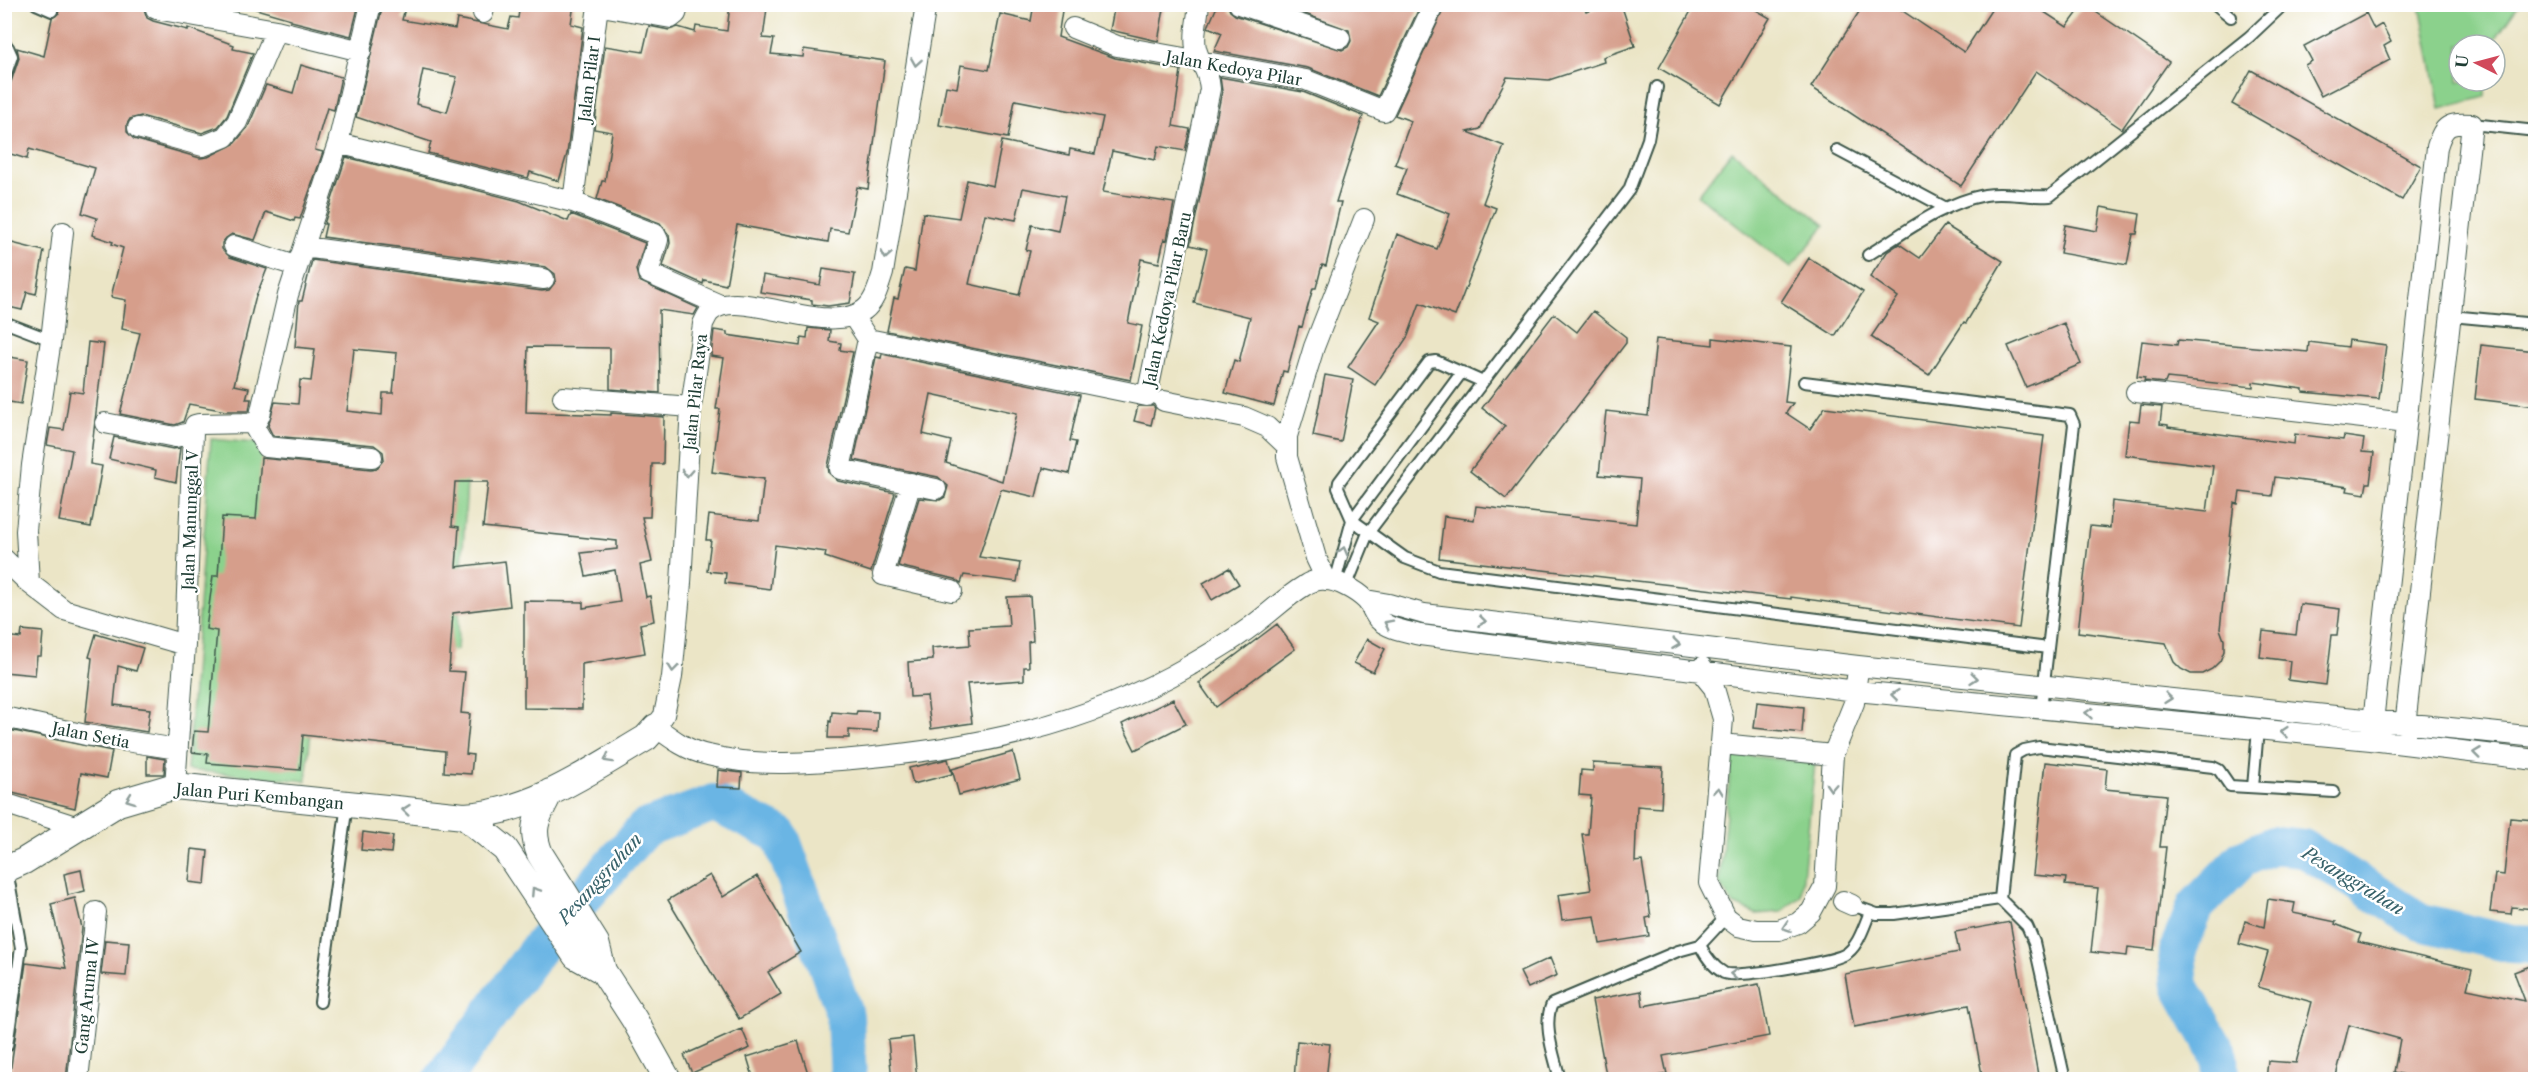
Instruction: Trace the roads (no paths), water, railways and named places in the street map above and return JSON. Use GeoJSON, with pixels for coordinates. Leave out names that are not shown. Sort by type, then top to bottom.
{"type":"FeatureCollection","features":[{"type":"Feature","properties":{"kind":"street"},"geometry":{"type":"LineString","coordinates":[[371,4],[338,143],[296,266],[275,343],[263,404],[257,421],[252,423],[267,447],[372,458]]}},
{"type":"Feature","properties":{"kind":"street","name":"Jalan Pilar I"},"geometry":{"type":"LineString","coordinates":[[573,202],[597,13],[601,8],[607,7],[671,18],[676,14],[679,4]]}},
{"type":"Feature","properties":{"kind":"street"},"geometry":{"type":"LineString","coordinates":[[338,143],[573,202],[655,234],[658,240],[648,273],[720,305],[738,304],[834,319],[853,316],[866,309],[876,293],[883,273],[926,4]]}},
{"type":"Feature","properties":{"kind":"street","name":"Jalan Kedoya Pilar Baru"},"geometry":{"type":"LineString","coordinates":[[868,339],[1156,398],[1210,89],[1209,75],[1200,60],[1194,36],[1199,4]]}},
{"type":"Feature","properties":{"kind":"street"},"geometry":{"type":"LineString","coordinates":[[1239,4],[1340,39]]}},
{"type":"Feature","properties":{"kind":"street","name":"Jalan Kedoya Pilar"},"geometry":{"type":"LineString","coordinates":[[1073,28],[1112,45],[1306,80],[1384,111],[1434,4]]}},
{"type":"Feature","properties":{"kind":"street"},"geometry":{"type":"LineString","coordinates":[[156,9],[276,30],[361,51]]}},
{"type":"Feature","properties":{"kind":"street"},"geometry":{"type":"LineString","coordinates":[[138,128],[203,146],[219,141],[237,122],[276,30]]}},
{"type":"Feature","properties":{"kind":"street"},"geometry":{"type":"LineString","coordinates":[[2371,740],[2437,147],[2441,134],[2447,127],[2455,123],[2472,124],[2403,744]]}},
{"type":"Feature","properties":{"kind":"street"},"geometry":{"type":"LineString","coordinates":[[1364,219],[1314,346],[1290,426],[1287,457],[1316,558],[1335,583],[1366,600],[1424,614],[1704,648],[2535,737]]}},
{"type":"Feature","properties":{"kind":"street"},"geometry":{"type":"LineString","coordinates":[[28,583],[26,531],[32,465],[51,340],[63,232]]}},
{"type":"Feature","properties":{"kind":"street"},"geometry":{"type":"LineString","coordinates":[[234,246],[296,266]]}},
{"type":"Feature","properties":{"kind":"street"},"geometry":{"type":"LineString","coordinates":[[304,247],[544,279]]}},
{"type":"Feature","properties":{"kind":"street","name":"Jalan Pilar Raya"},"geometry":{"type":"LineString","coordinates":[[656,728],[663,716],[672,677],[681,583],[692,407],[703,324],[709,313],[720,305]]}},
{"type":"Feature","properties":{"kind":"street"},"geometry":{"type":"LineString","coordinates":[[853,316],[868,339],[840,469],[936,489]]}},
{"type":"Feature","properties":{"kind":"street"},"geometry":{"type":"LineString","coordinates":[[2136,392],[2406,423]]}},
{"type":"Feature","properties":{"kind":"street"},"geometry":{"type":"LineString","coordinates":[[563,397],[692,407]]}},
{"type":"Feature","properties":{"kind":"street"},"geometry":{"type":"LineString","coordinates":[[1156,398],[1244,417],[1267,427],[1287,446]]}},
{"type":"Feature","properties":{"kind":"street","name":"Jalan Manunggal V"},"geometry":{"type":"LineString","coordinates":[[175,786],[185,645],[193,432],[195,426],[206,422],[252,423]]}},
{"type":"Feature","properties":{"kind":"street"},"geometry":{"type":"LineString","coordinates":[[105,423],[174,437],[193,432]]}},
{"type":"Feature","properties":{"kind":"street"},"geometry":{"type":"LineString","coordinates":[[911,483],[883,575],[952,591]]}},
{"type":"Feature","properties":{"kind":"street"},"geometry":{"type":"LineString","coordinates":[[4,559],[28,583],[72,614],[185,645]]}},
{"type":"Feature","properties":{"kind":"street"},"geometry":{"type":"LineString","coordinates":[[656,728],[673,740],[706,755],[779,764],[909,754],[976,744],[1059,723],[1093,712],[1141,691],[1189,666],[1259,621],[1305,585],[1335,583]]}},
{"type":"Feature","properties":{"kind":"street"},"geometry":{"type":"LineString","coordinates":[[1366,600],[1379,620],[1396,629],[1420,634],[1856,691],[2371,740],[2535,760]]}},
{"type":"Feature","properties":{"kind":"street"},"geometry":{"type":"LineString","coordinates":[[1704,648],[1701,672],[1714,688],[1723,718],[1709,883],[1726,917],[1738,926],[1756,930],[1779,930],[1798,922],[1811,912],[1825,886],[1833,755],[1854,703],[1858,666]]}},
{"type":"Feature","properties":{"kind":"street","name":"Jalan Setia"},"geometry":{"type":"LineString","coordinates":[[4,717],[86,735],[178,749]]}},
{"type":"Feature","properties":{"kind":"street","name":"Jalan Puri Kembangan"},"geometry":{"type":"LineString","coordinates":[[6,870],[118,803],[175,786],[464,816],[504,811],[550,792],[646,738],[656,728]]}},
{"type":"Feature","properties":{"kind":"street"},"geometry":{"type":"LineString","coordinates":[[1722,744],[1833,755]]}},
{"type":"Feature","properties":{"kind":"street"},"geometry":{"type":"LineString","coordinates":[[528,858],[534,840],[535,824],[550,792]]}},
{"type":"Feature","properties":{"kind":"street"},"geometry":{"type":"LineString","coordinates":[[4,803],[78,827]]}},
{"type":"Feature","properties":{"kind":"street"},"geometry":{"type":"LineString","coordinates":[[464,816],[528,858],[634,1019],[668,1080]]}},
{"type":"Feature","properties":{"kind":"street","name":"Gang Aruma IV"},"geometry":{"type":"LineString","coordinates":[[78,1080],[96,912]]}},
{"type":"Feature","properties":{"kind":"lane"},"geometry":{"type":"LineString","coordinates":[[36,4],[52,11]]}},
{"type":"Feature","properties":{"kind":"lane"},"geometry":{"type":"LineString","coordinates":[[2215,4],[2231,17]]}},
{"type":"Feature","properties":{"kind":"lane"},"geometry":{"type":"LineString","coordinates":[[1868,255],[1946,208],[1986,195],[2005,194],[2030,198],[2050,196],[2249,37],[2284,4]]}},
{"type":"Feature","properties":{"kind":"lane"},"geometry":{"type":"LineString","coordinates":[[4,46],[8,47],[12,56],[4,79]]}},
{"type":"Feature","properties":{"kind":"lane"},"geometry":{"type":"LineString","coordinates":[[1335,583],[1368,533],[1629,190],[1648,140],[1657,87]]}},
{"type":"Feature","properties":{"kind":"lane"},"geometry":{"type":"LineString","coordinates":[[2472,124],[2535,131]]}},
{"type":"Feature","properties":{"kind":"lane"},"geometry":{"type":"LineString","coordinates":[[1838,150],[1946,208]]}},
{"type":"Feature","properties":{"kind":"lane"},"geometry":{"type":"LineString","coordinates":[[2451,316],[2535,324]]}},
{"type":"Feature","properties":{"kind":"lane"},"geometry":{"type":"LineString","coordinates":[[4,322],[51,340]]}},
{"type":"Feature","properties":{"kind":"lane"},"geometry":{"type":"LineString","coordinates":[[1483,382],[1436,362],[1429,362],[1339,482],[1340,492],[1352,520],[1405,558],[1438,571],[2048,648]]}},
{"type":"Feature","properties":{"kind":"lane"},"geometry":{"type":"LineString","coordinates":[[1335,583],[1352,520],[1461,372]]}},
{"type":"Feature","properties":{"kind":"lane"},"geometry":{"type":"LineString","coordinates":[[1804,382],[2070,415],[2074,424],[2041,709]]}},
{"type":"Feature","properties":{"kind":"lane"},"geometry":{"type":"LineString","coordinates":[[2253,787],[2258,729]]}},
{"type":"Feature","properties":{"kind":"lane"},"geometry":{"type":"LineString","coordinates":[[2000,899],[2015,755],[2024,750],[2039,747],[2213,766],[2219,770],[2230,786],[2334,792]]}},
{"type":"Feature","properties":{"kind":"lane"},"geometry":{"type":"LineString","coordinates":[[320,1002],[348,804]]}},
{"type":"Feature","properties":{"kind":"lane"},"geometry":{"type":"LineString","coordinates":[[6,870],[21,948],[8,1046]]}},
{"type":"Feature","properties":{"kind":"lane"},"geometry":{"type":"LineString","coordinates":[[1825,886],[1855,906],[1877,914],[1894,914],[2000,899]]}},
{"type":"Feature","properties":{"kind":"lane"},"geometry":{"type":"LineString","coordinates":[[2000,899],[2027,926],[2034,942],[2065,1080]]}},
{"type":"Feature","properties":{"kind":"lane"},"geometry":{"type":"LineString","coordinates":[[1700,945],[1708,960],[1726,974],[1756,975],[1845,955],[1858,940],[1855,906]]}},
{"type":"Feature","properties":{"kind":"lane"},"geometry":{"type":"LineString","coordinates":[[1560,1080],[1547,1014],[1552,1004],[1678,951],[1700,945],[1726,917]]}},
{"type":"Feature","properties":{"kind":"waterway","name":"Pesanggrahan"},"geometry":{"type":"LineString","coordinates":[[442,1080],[537,950],[645,828],[714,803],[780,835],[845,1016],[848,1080]]}},
{"type":"Feature","properties":{"kind":"waterway","name":"Pesanggrahan"},"geometry":{"type":"LineString","coordinates":[[2221,1080],[2220,1057],[2180,986],[2177,952],[2196,906],[2242,859],[2273,845],[2303,848],[2421,922],[2511,944],[2536,945]]}}]}
